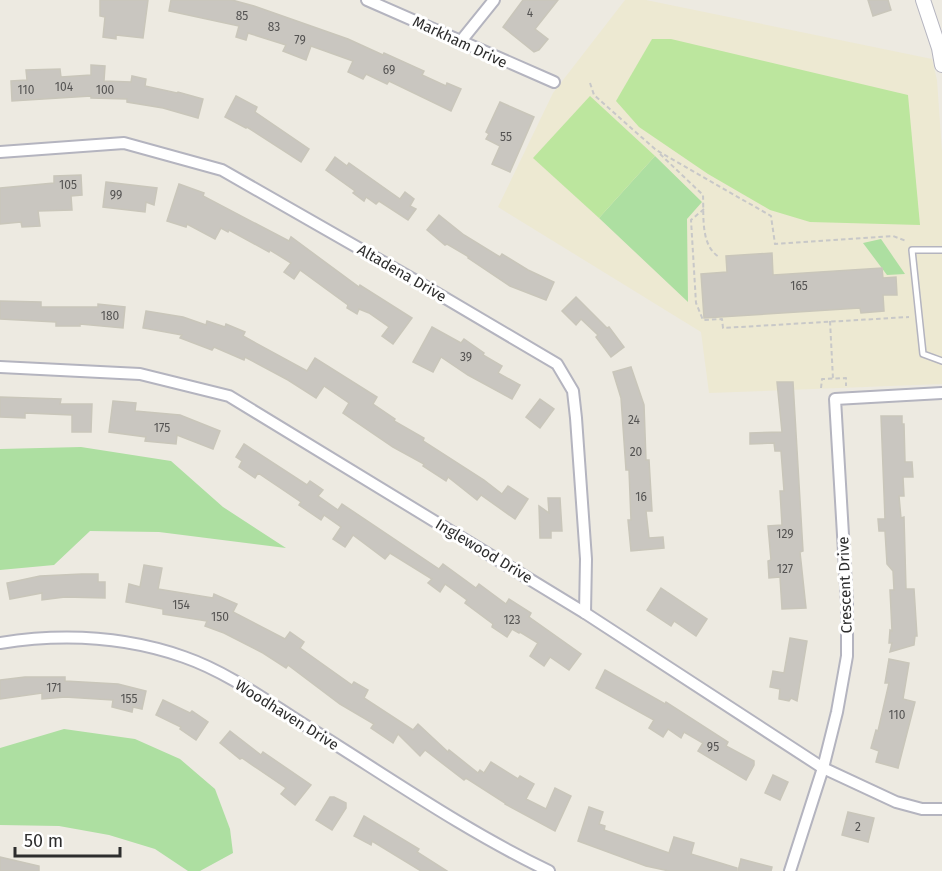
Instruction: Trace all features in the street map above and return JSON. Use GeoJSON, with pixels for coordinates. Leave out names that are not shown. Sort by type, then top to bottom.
{"type":"FeatureCollection","features":[{"type":"Feature","properties":{"kind":"street"},"geometry":{"type":"LineString","coordinates":[[461,41],[495,0]]}},
{"type":"Feature","properties":{"kind":"street"},"geometry":{"type":"LineString","coordinates":[[923,0],[939,48],[942,65]]}},
{"type":"Feature","properties":{"kind":"street","name":"Markham Drive"},"geometry":{"type":"LineString","coordinates":[[372,1],[554,82]]}},
{"type":"Feature","properties":{"kind":"street","name":"Altadena Drive"},"geometry":{"type":"LineString","coordinates":[[0,152],[124,142],[222,170],[557,364],[573,391],[586,559],[585,613]]}},
{"type":"Feature","properties":{"kind":"street","name":"Inglewood Drive"},"geometry":{"type":"LineString","coordinates":[[0,367],[140,374],[229,396],[585,613],[823,768],[896,802],[922,809],[942,809]]}},
{"type":"Feature","properties":{"kind":"street","name":"Crescent Drive"},"geometry":{"type":"LineString","coordinates":[[790,871],[823,768],[837,712],[847,656],[847,603],[835,399],[942,393]]}},
{"type":"Feature","properties":{"kind":"street","name":"Woodhaven Drive"},"geometry":{"type":"LineString","coordinates":[[0,643],[57,636],[90,637],[124,641],[185,657],[240,684],[487,838],[549,871]]}},
{"type":"Feature","properties":{"kind":"lane"},"geometry":{"type":"LineString","coordinates":[[942,250],[912,250],[922,354],[942,361]]}},
{"type":"Feature","properties":{"kind":"path"},"geometry":{"type":"LineString","coordinates":[[590,83],[594,95],[703,195],[706,237],[711,252],[719,257]]}},
{"type":"Feature","properties":{"kind":"path"},"geometry":{"type":"LineString","coordinates":[[656,150],[771,216],[774,244],[893,236],[906,240],[912,250]]}},
{"type":"Feature","properties":{"kind":"path"},"geometry":{"type":"LineString","coordinates":[[704,209],[691,220],[696,303],[703,320],[722,319],[723,328],[904,317]]}},
{"type":"Feature","properties":{"kind":"path"},"geometry":{"type":"LineString","coordinates":[[830,321],[833,379]]}},
{"type":"Feature","properties":{"kind":"path"},"geometry":{"type":"LineString","coordinates":[[821,388],[820,379],[846,378],[846,386]]}},
{"type":"Feature","properties":{"kind":"shaded area"},"geometry":{"type":"Polygon","coordinates":[[[625,0],[646,0],[932,59],[937,80],[942,152],[942,384],[709,393],[701,332],[498,207],[553,93],[625,0]]]}},
{"type":"Feature","properties":{"kind":"green space"},"geometry":{"type":"Polygon","coordinates":[[[652,39],[671,39],[908,95],[920,225],[810,222],[770,210],[708,174],[639,127],[616,101],[652,39]]]}},
{"type":"Feature","properties":{"kind":"green space"},"geometry":{"type":"Polygon","coordinates":[[[590,96],[655,156],[599,218],[533,158],[590,96]]]}},
{"type":"Feature","properties":{"kind":"green space"},"geometry":{"type":"Polygon","coordinates":[[[655,156],[702,202],[687,219],[688,302],[599,218],[655,156]]]}},
{"type":"Feature","properties":{"kind":"green space"},"geometry":{"type":"Polygon","coordinates":[[[881,239],[905,274],[887,275],[863,243],[881,239]]]}},
{"type":"Feature","properties":{"kind":"green space"},"geometry":{"type":"Polygon","coordinates":[[[81,447],[171,461],[223,507],[286,548],[159,532],[90,531],[54,565],[0,570],[0,449],[81,447]]]}},
{"type":"Feature","properties":{"kind":"green space"},"geometry":{"type":"Polygon","coordinates":[[[64,729],[135,739],[180,759],[215,789],[230,829],[233,853],[200,871],[188,871],[155,849],[109,835],[59,826],[0,825],[0,748],[64,729]]]}},
{"type":"Feature","properties":{"kind":"building"},"geometry":{"type":"Polygon","coordinates":[[[100,0],[148,0],[143,38],[116,35],[116,39],[103,37],[105,17],[100,16],[100,0]]]}},
{"type":"Feature","properties":{"kind":"building"},"geometry":{"type":"Polygon","coordinates":[[[171,0],[232,0],[254,6],[348,39],[383,55],[384,53],[424,71],[422,75],[446,86],[447,83],[461,89],[451,111],[389,81],[387,84],[366,74],[363,79],[348,72],[353,61],[311,46],[306,60],[283,51],[286,45],[248,33],[246,40],[236,37],[239,26],[169,11],[171,0]]]}},
{"type":"Feature","properties":{"kind":"building"},"geometry":{"type":"Polygon","coordinates":[[[523,0],[558,0],[535,29],[548,39],[539,50],[534,52],[503,27],[523,0]]]}},
{"type":"Feature","properties":{"kind":"building"},"geometry":{"type":"Polygon","coordinates":[[[868,0],[888,0],[891,10],[873,16],[868,0]]]}},
{"type":"Feature","properties":{"kind":"building"},"geometry":{"type":"Polygon","coordinates":[[[91,65],[105,66],[104,81],[131,82],[132,76],[146,79],[145,86],[203,99],[198,118],[163,108],[127,102],[127,99],[91,98],[91,96],[12,101],[11,81],[27,80],[26,70],[60,69],[61,77],[91,75],[91,65]]]}},
{"type":"Feature","properties":{"kind":"building"},"geometry":{"type":"Polygon","coordinates":[[[236,96],[257,107],[255,112],[309,149],[301,162],[247,127],[225,117],[236,96]]]}},
{"type":"Feature","properties":{"kind":"building"},"geometry":{"type":"Polygon","coordinates":[[[500,102],[534,117],[510,172],[492,164],[500,146],[486,139],[489,134],[486,132],[500,102]]]}},
{"type":"Feature","properties":{"kind":"building"},"geometry":{"type":"Polygon","coordinates":[[[335,157],[347,166],[349,163],[400,199],[405,192],[414,199],[410,206],[416,209],[408,220],[379,201],[376,204],[366,197],[364,201],[353,193],[355,191],[326,170],[335,157]]]}},
{"type":"Feature","properties":{"kind":"building"},"geometry":{"type":"Polygon","coordinates":[[[81,175],[82,195],[71,196],[72,210],[38,211],[40,226],[22,227],[21,222],[0,224],[0,188],[54,183],[54,176],[81,175]]]}},
{"type":"Feature","properties":{"kind":"building"},"geometry":{"type":"Polygon","coordinates":[[[106,182],[157,188],[154,205],[146,202],[145,212],[103,207],[106,182]]]}},
{"type":"Feature","properties":{"kind":"building"},"geometry":{"type":"Polygon","coordinates":[[[179,184],[204,193],[203,196],[289,241],[291,237],[359,287],[360,285],[412,318],[393,344],[382,336],[389,327],[369,313],[359,309],[357,314],[347,308],[348,305],[300,270],[294,279],[284,272],[291,263],[270,250],[269,252],[229,230],[228,232],[221,228],[215,239],[187,224],[186,227],[167,221],[179,184]]]}},
{"type":"Feature","properties":{"kind":"building"},"geometry":{"type":"Polygon","coordinates":[[[439,215],[464,235],[500,257],[502,254],[554,282],[546,300],[510,286],[469,257],[445,245],[427,230],[439,215]]]}},
{"type":"Feature","properties":{"kind":"building"},"geometry":{"type":"Polygon","coordinates":[[[772,253],[773,275],[882,268],[883,278],[896,277],[897,295],[883,295],[884,311],[861,313],[860,308],[704,318],[701,274],[727,272],[726,256],[772,253]]]}},
{"type":"Feature","properties":{"kind":"building"},"geometry":{"type":"Polygon","coordinates":[[[576,297],[607,328],[609,327],[624,347],[611,357],[596,337],[598,335],[581,319],[576,325],[562,311],[576,297]]]}},
{"type":"Feature","properties":{"kind":"building"},"geometry":{"type":"Polygon","coordinates":[[[0,301],[41,302],[41,307],[98,307],[98,304],[125,307],[123,328],[80,324],[80,326],[56,326],[56,322],[0,319],[0,301]]]}},
{"type":"Feature","properties":{"kind":"building"},"geometry":{"type":"Polygon","coordinates":[[[146,311],[183,317],[206,325],[207,321],[225,327],[226,324],[245,332],[243,336],[307,371],[315,358],[377,397],[373,404],[395,419],[394,421],[424,438],[423,441],[502,494],[508,486],[528,499],[515,519],[481,495],[477,500],[448,477],[446,481],[423,466],[424,464],[393,447],[343,413],[349,403],[324,386],[316,398],[245,357],[244,360],[214,347],[212,350],[180,338],[182,335],[143,328],[146,311]]]}},
{"type":"Feature","properties":{"kind":"building"},"geometry":{"type":"Polygon","coordinates":[[[432,327],[461,343],[464,339],[484,353],[483,355],[502,366],[498,373],[520,385],[512,399],[441,357],[433,372],[413,362],[432,327]]]}},
{"type":"Feature","properties":{"kind":"building"},"geometry":{"type":"Polygon","coordinates":[[[631,367],[644,405],[646,460],[649,460],[652,511],[646,511],[649,538],[663,537],[664,548],[631,551],[628,520],[631,520],[629,470],[626,470],[621,398],[613,372],[631,367]]]}},
{"type":"Feature","properties":{"kind":"building"},"geometry":{"type":"Polygon","coordinates":[[[777,382],[793,382],[803,551],[800,552],[806,608],[782,609],[780,577],[769,578],[768,561],[771,560],[768,526],[782,525],[780,491],[784,491],[781,451],[775,451],[774,443],[750,444],[750,433],[782,432],[777,382]]]}},
{"type":"Feature","properties":{"kind":"building"},"geometry":{"type":"Polygon","coordinates":[[[0,397],[61,399],[60,404],[92,404],[91,432],[72,432],[72,415],[25,413],[25,418],[0,417],[0,397]]]}},
{"type":"Feature","properties":{"kind":"building"},"geometry":{"type":"Polygon","coordinates":[[[540,399],[554,409],[540,428],[526,417],[540,399]]]}},
{"type":"Feature","properties":{"kind":"building"},"geometry":{"type":"Polygon","coordinates":[[[113,401],[136,403],[135,411],[180,415],[220,431],[213,449],[177,435],[176,444],[145,441],[146,437],[109,432],[113,401]]]}},
{"type":"Feature","properties":{"kind":"building"},"geometry":{"type":"Polygon","coordinates":[[[881,416],[902,416],[905,462],[912,462],[913,477],[903,477],[904,496],[899,496],[901,518],[904,517],[906,589],[914,589],[917,636],[915,636],[914,645],[890,652],[892,643],[889,643],[890,630],[892,631],[890,590],[894,590],[893,571],[887,564],[885,531],[879,531],[878,519],[885,519],[881,416]]]}},
{"type":"Feature","properties":{"kind":"building"},"geometry":{"type":"Polygon","coordinates":[[[244,444],[307,485],[310,481],[323,490],[318,496],[338,510],[342,504],[439,569],[443,564],[476,588],[479,584],[506,604],[509,599],[531,613],[529,617],[581,654],[569,670],[550,657],[544,666],[530,656],[538,643],[512,629],[507,637],[492,627],[493,624],[465,603],[467,600],[445,584],[440,592],[428,583],[432,579],[390,553],[385,559],[353,535],[345,547],[333,539],[341,527],[324,515],[321,520],[299,505],[301,502],[258,473],[255,478],[239,467],[242,461],[236,457],[244,444]]]}},
{"type":"Feature","properties":{"kind":"building"},"geometry":{"type":"Polygon","coordinates":[[[548,498],[560,498],[562,531],[551,531],[551,538],[540,538],[539,506],[549,513],[548,498]]]}},
{"type":"Feature","properties":{"kind":"building"},"geometry":{"type":"Polygon","coordinates":[[[144,565],[162,568],[158,589],[213,598],[214,594],[237,604],[233,612],[285,639],[290,632],[304,642],[300,648],[352,685],[354,682],[368,690],[364,698],[413,730],[418,724],[448,752],[449,750],[478,773],[480,770],[484,773],[491,762],[518,779],[520,776],[534,784],[526,799],[546,809],[555,788],[571,796],[555,831],[505,804],[466,778],[464,780],[425,750],[420,756],[398,734],[393,743],[371,728],[374,724],[340,704],[288,665],[286,668],[263,653],[205,626],[207,621],[163,614],[163,609],[126,602],[129,584],[140,587],[144,565]]]}},
{"type":"Feature","properties":{"kind":"building"},"geometry":{"type":"Polygon","coordinates":[[[98,574],[98,582],[105,582],[105,598],[65,597],[42,600],[42,593],[10,599],[7,583],[40,576],[98,574]]]}},
{"type":"Feature","properties":{"kind":"building"},"geometry":{"type":"Polygon","coordinates":[[[661,588],[707,619],[696,636],[674,621],[671,626],[647,610],[661,588]]]}},
{"type":"Feature","properties":{"kind":"building"},"geometry":{"type":"Polygon","coordinates":[[[790,638],[807,641],[797,701],[791,698],[789,701],[779,699],[780,689],[770,687],[773,671],[784,673],[790,638]]]}},
{"type":"Feature","properties":{"kind":"building"},"geometry":{"type":"Polygon","coordinates":[[[889,659],[909,663],[903,699],[915,702],[898,768],[876,762],[879,751],[871,748],[876,730],[878,731],[889,683],[885,683],[889,659]]]}},
{"type":"Feature","properties":{"kind":"building"},"geometry":{"type":"Polygon","coordinates":[[[605,670],[665,704],[666,702],[728,742],[726,746],[754,761],[746,780],[698,751],[703,743],[684,732],[681,738],[668,729],[663,737],[649,728],[654,720],[596,688],[605,670]]]}},
{"type":"Feature","properties":{"kind":"building"},"geometry":{"type":"Polygon","coordinates":[[[25,677],[65,677],[65,681],[118,684],[146,691],[142,709],[133,707],[132,712],[112,707],[113,700],[65,697],[42,699],[42,693],[0,699],[0,680],[25,677]]]}},
{"type":"Feature","properties":{"kind":"building"},"geometry":{"type":"Polygon","coordinates":[[[163,700],[190,713],[192,711],[208,722],[196,740],[180,729],[181,727],[156,715],[163,700]]]}},
{"type":"Feature","properties":{"kind":"building"},"geometry":{"type":"Polygon","coordinates":[[[230,731],[261,755],[263,752],[311,785],[295,805],[281,794],[286,788],[242,758],[240,759],[220,743],[230,731]]]}},
{"type":"Feature","properties":{"kind":"building"},"geometry":{"type":"Polygon","coordinates":[[[773,775],[788,782],[780,800],[765,793],[773,775]]]}},
{"type":"Feature","properties":{"kind":"building"},"geometry":{"type":"Polygon","coordinates":[[[330,797],[346,803],[346,808],[332,830],[316,820],[330,797]]]}},
{"type":"Feature","properties":{"kind":"building"},"geometry":{"type":"Polygon","coordinates":[[[589,807],[603,812],[599,824],[605,826],[604,830],[669,853],[674,837],[694,843],[691,854],[737,868],[737,871],[669,871],[646,866],[578,841],[589,807]]]}},
{"type":"Feature","properties":{"kind":"building"},"geometry":{"type":"Polygon","coordinates":[[[848,812],[874,818],[868,842],[842,835],[848,812]]]}},
{"type":"Feature","properties":{"kind":"building"},"geometry":{"type":"Polygon","coordinates":[[[364,816],[419,849],[417,852],[447,871],[421,871],[372,841],[371,845],[354,836],[364,816]]]}},
{"type":"Feature","properties":{"kind":"building"},"geometry":{"type":"Polygon","coordinates":[[[0,857],[39,866],[39,871],[0,871],[0,857]]]}},
{"type":"Feature","properties":{"kind":"building"},"geometry":{"type":"Polygon","coordinates":[[[741,859],[772,867],[771,871],[738,871],[741,859]]]}}]}
